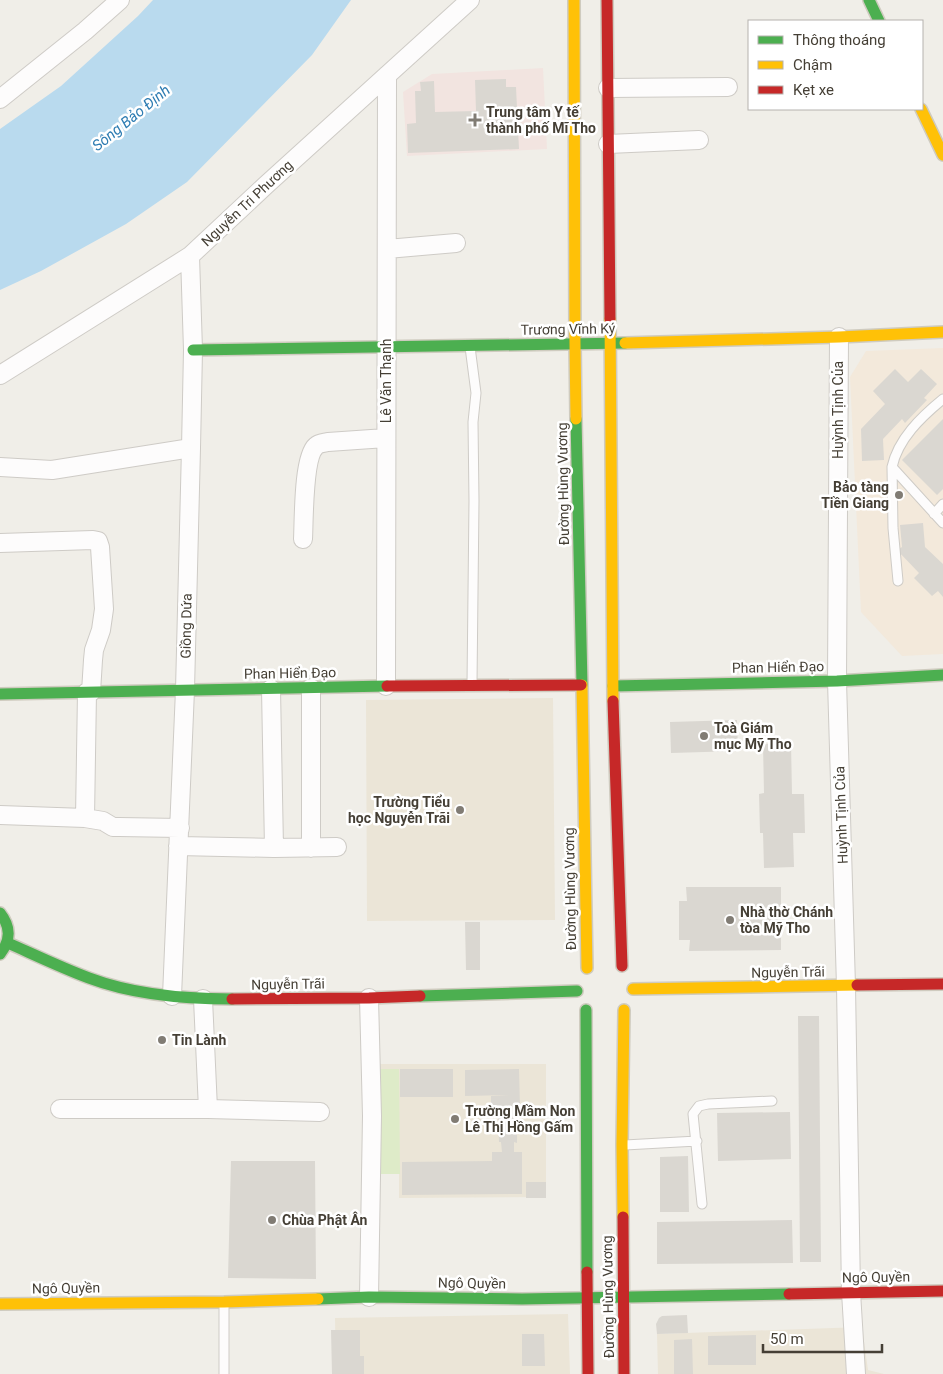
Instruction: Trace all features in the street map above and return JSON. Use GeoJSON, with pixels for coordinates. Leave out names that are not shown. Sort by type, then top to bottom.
{"type":"FeatureCollection","features":[{"type":"Feature","properties":{"kind":"main road","name":"Đường Hùng Vương"},"geometry":{"type":"LineString","coordinates":[[574,0],[575,344],[584,976]]}},
{"type":"Feature","properties":{"kind":"main road"},"geometry":{"type":"LineString","coordinates":[[584,976],[580,1001],[586,1010],[594,1016],[615,1015],[624,1010],[629,1004],[632,996],[626,974],[613,686],[607,0]]}},
{"type":"Feature","properties":{"kind":"main road"},"geometry":{"type":"LineString","coordinates":[[869,0],[879,20]]}},
{"type":"Feature","properties":{"kind":"main road"},"geometry":{"type":"LineString","coordinates":[[921,110],[943,155]]}},
{"type":"Feature","properties":{"kind":"main road","name":"Trương Vĩnh Ký"},"geometry":{"type":"LineString","coordinates":[[193,350],[610,344],[943,332]]}},
{"type":"Feature","properties":{"kind":"main road","name":"Phan Hiển Đạo"},"geometry":{"type":"LineString","coordinates":[[613,686],[837,681],[943,675]]}},
{"type":"Feature","properties":{"kind":"main road","name":"Phan Hiển Đạo"},"geometry":{"type":"LineString","coordinates":[[0,694],[386,686],[581,685]]}},
{"type":"Feature","properties":{"kind":"main road"},"geometry":{"type":"LineString","coordinates":[[0,913],[5,918],[10,934],[8,943],[0,954]]}},
{"type":"Feature","properties":{"kind":"main road","name":"Nguyễn Trãi"},"geometry":{"type":"LineString","coordinates":[[8,943],[103,983],[142,992],[203,999],[369,998],[584,976]]}},
{"type":"Feature","properties":{"kind":"main road","name":"Nguyễn Trãi"},"geometry":{"type":"LineString","coordinates":[[626,974],[846,986],[943,984]]}},
{"type":"Feature","properties":{"kind":"main road","name":"Đường Hùng Vương"},"geometry":{"type":"LineString","coordinates":[[586,1010],[588,1374]]}},
{"type":"Feature","properties":{"kind":"main road","name":"Đường Hùng Vương"},"geometry":{"type":"LineString","coordinates":[[624,1010],[622,1145],[624,1374]]}},
{"type":"Feature","properties":{"kind":"main road","name":"Ngô Quyền"},"geometry":{"type":"LineString","coordinates":[[0,1304],[224,1302],[369,1297],[623,1298],[943,1291]]}},
{"type":"Feature","properties":{"kind":"street"},"geometry":{"type":"LineString","coordinates":[[0,99],[85,31],[120,0]]}},
{"type":"Feature","properties":{"kind":"street","name":"Nguyễn Tri Phương"},"geometry":{"type":"LineString","coordinates":[[0,375],[190,256],[470,0]]}},
{"type":"Feature","properties":{"kind":"street","name":"Lê Văn Thạnh"},"geometry":{"type":"LineString","coordinates":[[386,686],[387,75]]}},
{"type":"Feature","properties":{"kind":"street"},"geometry":{"type":"LineString","coordinates":[[608,88],[728,87]]}},
{"type":"Feature","properties":{"kind":"street"},"geometry":{"type":"LineString","coordinates":[[608,144],[698,140]]}},
{"type":"Feature","properties":{"kind":"street"},"geometry":{"type":"LineString","coordinates":[[386,248],[456,243]]}},
{"type":"Feature","properties":{"kind":"street","name":"Giồng Dứa"},"geometry":{"type":"LineString","coordinates":[[172,996],[185,690],[191,448],[193,350],[190,256]]}},
{"type":"Feature","properties":{"kind":"street","name":"Huỳnh Tịnh Của"},"geometry":{"type":"LineString","coordinates":[[839,337],[837,681],[846,986],[851,1292],[856,1374]]}},
{"type":"Feature","properties":{"kind":"street"},"geometry":{"type":"LineString","coordinates":[[303,539],[308,464],[315,446],[328,442],[386,438]]}},
{"type":"Feature","properties":{"kind":"street"},"geometry":{"type":"LineString","coordinates":[[0,467],[52,470],[191,448]]}},
{"type":"Feature","properties":{"kind":"street"},"geometry":{"type":"LineString","coordinates":[[0,543],[93,540],[98,541],[100,547],[104,609],[102,630],[94,650],[89,692],[85,818]]}},
{"type":"Feature","properties":{"kind":"street"},"geometry":{"type":"LineString","coordinates":[[311,688],[311,848]]}},
{"type":"Feature","properties":{"kind":"street"},"geometry":{"type":"LineString","coordinates":[[271,689],[274,848]]}},
{"type":"Feature","properties":{"kind":"street"},"geometry":{"type":"LineString","coordinates":[[0,815],[85,818],[113,826],[180,828]]}},
{"type":"Feature","properties":{"kind":"street"},"geometry":{"type":"LineString","coordinates":[[178,846],[337,847]]}},
{"type":"Feature","properties":{"kind":"street"},"geometry":{"type":"LineString","coordinates":[[369,998],[372,1116],[369,1297]]}},
{"type":"Feature","properties":{"kind":"street"},"geometry":{"type":"LineString","coordinates":[[203,999],[208,1109]]}},
{"type":"Feature","properties":{"kind":"street"},"geometry":{"type":"LineString","coordinates":[[60,1109],[208,1109],[320,1112]]}},
{"type":"Feature","properties":{"kind":"lane"},"geometry":{"type":"LineString","coordinates":[[470,345],[476,393],[472,422],[474,511],[472,686]]}},
{"type":"Feature","properties":{"kind":"lane"},"geometry":{"type":"LineString","coordinates":[[898,581],[893,528],[892,467],[895,454],[908,434],[943,399]]}},
{"type":"Feature","properties":{"kind":"lane"},"geometry":{"type":"LineString","coordinates":[[892,467],[943,523]]}},
{"type":"Feature","properties":{"kind":"lane"},"geometry":{"type":"LineString","coordinates":[[934,514],[943,504]]}},
{"type":"Feature","properties":{"kind":"lane"},"geometry":{"type":"LineString","coordinates":[[702,1204],[693,1114],[699,1106],[708,1104],[772,1101]]}},
{"type":"Feature","properties":{"kind":"lane"},"geometry":{"type":"LineString","coordinates":[[622,1145],[696,1141]]}},
{"type":"Feature","properties":{"kind":"lane"},"geometry":{"type":"LineString","coordinates":[[224,1302],[224,1374]]}},
{"type":"Feature","properties":{"kind":"shaded area","name":"Trung tâm Y tế thành phố Mĩ Tho"},"geometry":{"type":"Polygon","coordinates":[[[543,68],[547,149],[407,156],[403,92],[432,74],[543,68]]]}},
{"type":"Feature","properties":{"kind":"shaded area","name":"Bảo tàng Tiền Giang"},"geometry":{"type":"Polygon","coordinates":[[[943,348],[943,654],[902,656],[861,612],[850,377],[866,351],[943,348]]]}},
{"type":"Feature","properties":{"kind":"shaded area","name":"Trường Tiểu học Nguyễn Trãi"},"geometry":{"type":"Polygon","coordinates":[[[553,698],[555,920],[367,921],[366,700],[553,698]]]}},
{"type":"Feature","properties":{"kind":"shaded area","name":"Trường Mầm Non Lê Thị Hồng Gấm"},"geometry":{"type":"Polygon","coordinates":[[[365,1064],[546,1064],[546,1197],[399,1198],[399,1174],[365,1064]]]}},
{"type":"Feature","properties":{"kind":"shaded area"},"geometry":{"type":"Polygon","coordinates":[[[568,1314],[570,1374],[336,1374],[335,1318],[568,1314]]]}},
{"type":"Feature","properties":{"kind":"shaded area"},"geometry":{"type":"Polygon","coordinates":[[[862,1327],[868,1370],[884,1374],[658,1374],[657,1334],[862,1327]]]}},
{"type":"Feature","properties":{"kind":"green space"},"geometry":{"type":"Polygon","coordinates":[[[368,1069],[399,1069],[400,1174],[368,1174],[368,1069]]]}},
{"type":"Feature","properties":{"kind":"water","name":"Sông Bảo Định"},"geometry":{"type":"Polygon","coordinates":[[[153,0],[351,0],[312,55],[187,182],[126,224],[41,271],[0,290],[0,129],[61,86],[153,0]]]}},
{"type":"Feature","properties":{"kind":"building"},"geometry":{"type":"Polygon","coordinates":[[[506,79],[506,87],[516,87],[519,149],[408,153],[407,124],[416,123],[415,91],[421,91],[420,82],[434,81],[435,112],[476,111],[475,80],[506,79]]]}},
{"type":"Feature","properties":{"kind":"building"},"geometry":{"type":"Polygon","coordinates":[[[895,369],[908,382],[921,369],[937,384],[924,398],[927,400],[905,423],[902,419],[883,439],[884,460],[862,461],[861,429],[885,404],[873,391],[895,369]]]}},
{"type":"Feature","properties":{"kind":"building"},"geometry":{"type":"Polygon","coordinates":[[[943,419],[943,489],[937,495],[902,460],[943,419]]]}},
{"type":"Feature","properties":{"kind":"building"},"geometry":{"type":"Polygon","coordinates":[[[923,523],[925,547],[943,564],[943,597],[938,591],[932,596],[914,578],[919,573],[897,550],[902,547],[900,525],[923,523]]]}},
{"type":"Feature","properties":{"kind":"building","name":"Toà Giám mục Mỹ Tho"},"geometry":{"type":"Polygon","coordinates":[[[737,720],[738,751],[671,753],[670,722],[737,720]]]}},
{"type":"Feature","properties":{"kind":"building"},"geometry":{"type":"Polygon","coordinates":[[[791,743],[792,794],[804,794],[805,833],[793,833],[794,867],[764,868],[763,833],[760,833],[759,794],[764,793],[763,744],[791,743]]]}},
{"type":"Feature","properties":{"kind":"building","name":"Nhà thờ Chánh tòa Mỹ Tho"},"geometry":{"type":"Polygon","coordinates":[[[686,887],[781,887],[781,950],[689,951],[690,940],[679,940],[679,901],[687,901],[686,887]]]}},
{"type":"Feature","properties":{"kind":"building"},"geometry":{"type":"Polygon","coordinates":[[[465,922],[480,922],[480,970],[466,970],[465,922]]]}},
{"type":"Feature","properties":{"kind":"building"},"geometry":{"type":"Polygon","coordinates":[[[798,1016],[819,1016],[821,1262],[800,1262],[798,1016]]]}},
{"type":"Feature","properties":{"kind":"building"},"geometry":{"type":"Polygon","coordinates":[[[400,1069],[453,1069],[453,1097],[400,1097],[400,1069]]]}},
{"type":"Feature","properties":{"kind":"building"},"geometry":{"type":"Polygon","coordinates":[[[519,1069],[520,1107],[513,1108],[513,1114],[517,1114],[517,1143],[514,1142],[514,1152],[522,1152],[522,1194],[402,1195],[402,1162],[492,1161],[492,1152],[502,1152],[501,1142],[499,1142],[498,1115],[501,1115],[501,1107],[491,1108],[491,1096],[508,1095],[465,1096],[465,1070],[519,1069]]]}},
{"type":"Feature","properties":{"kind":"building"},"geometry":{"type":"Polygon","coordinates":[[[790,1112],[791,1159],[718,1161],[717,1113],[790,1112]]]}},
{"type":"Feature","properties":{"kind":"building"},"geometry":{"type":"Polygon","coordinates":[[[688,1156],[689,1212],[660,1212],[660,1157],[688,1156]]]}},
{"type":"Feature","properties":{"kind":"building","name":"Chùa Phật Ân"},"geometry":{"type":"Polygon","coordinates":[[[231,1161],[315,1161],[316,1279],[228,1278],[231,1161]]]}},
{"type":"Feature","properties":{"kind":"building"},"geometry":{"type":"Polygon","coordinates":[[[526,1182],[546,1182],[546,1198],[526,1198],[526,1182]]]}},
{"type":"Feature","properties":{"kind":"building"},"geometry":{"type":"Polygon","coordinates":[[[792,1220],[793,1263],[657,1264],[657,1222],[792,1220]]]}},
{"type":"Feature","properties":{"kind":"building"},"geometry":{"type":"Polygon","coordinates":[[[687,1315],[688,1333],[657,1334],[656,1324],[662,1316],[687,1315]]]}},
{"type":"Feature","properties":{"kind":"building"},"geometry":{"type":"Polygon","coordinates":[[[331,1330],[360,1330],[360,1356],[364,1356],[364,1374],[332,1374],[331,1330]]]}},
{"type":"Feature","properties":{"kind":"building"},"geometry":{"type":"Polygon","coordinates":[[[522,1334],[544,1334],[545,1366],[522,1366],[522,1334]]]}},
{"type":"Feature","properties":{"kind":"building"},"geometry":{"type":"Polygon","coordinates":[[[756,1335],[756,1365],[708,1365],[708,1336],[756,1335]]]}},
{"type":"Feature","properties":{"kind":"building"},"geometry":{"type":"Polygon","coordinates":[[[692,1339],[693,1374],[674,1374],[674,1340],[692,1339]]]}},
{"type":"Feature","properties":{"kind":"traffic: fast"},"geometry":{"type":"LineString","coordinates":[[869,0],[879,20]]}},
{"type":"Feature","properties":{"kind":"traffic: fast"},"geometry":{"type":"LineString","coordinates":[[193,350],[625,343]]}},
{"type":"Feature","properties":{"kind":"traffic: fast"},"geometry":{"type":"LineString","coordinates":[[576,419],[582,685]]}},
{"type":"Feature","properties":{"kind":"traffic: fast"},"geometry":{"type":"LineString","coordinates":[[613,686],[837,681],[943,675]]}},
{"type":"Feature","properties":{"kind":"traffic: fast"},"geometry":{"type":"LineString","coordinates":[[0,694],[387,686]]}},
{"type":"Feature","properties":{"kind":"traffic: fast"},"geometry":{"type":"LineString","coordinates":[[0,913],[8,928],[8,939],[0,954]]}},
{"type":"Feature","properties":{"kind":"traffic: fast"},"geometry":{"type":"LineString","coordinates":[[8,943],[106,984],[160,995],[232,999]]}},
{"type":"Feature","properties":{"kind":"traffic: fast"},"geometry":{"type":"LineString","coordinates":[[420,996],[577,991]]}},
{"type":"Feature","properties":{"kind":"traffic: fast"},"geometry":{"type":"LineString","coordinates":[[586,1010],[587,1272]]}},
{"type":"Feature","properties":{"kind":"traffic: fast"},"geometry":{"type":"LineString","coordinates":[[318,1299],[369,1297],[522,1299],[789,1294]]}},
{"type":"Feature","properties":{"kind":"traffic: slow"},"geometry":{"type":"LineString","coordinates":[[574,0],[576,419]]}},
{"type":"Feature","properties":{"kind":"traffic: slow"},"geometry":{"type":"LineString","coordinates":[[921,110],[943,155]]}},
{"type":"Feature","properties":{"kind":"traffic: slow"},"geometry":{"type":"LineString","coordinates":[[610,319],[613,701]]}},
{"type":"Feature","properties":{"kind":"traffic: slow"},"geometry":{"type":"LineString","coordinates":[[625,343],[943,332]]}},
{"type":"Feature","properties":{"kind":"traffic: slow"},"geometry":{"type":"LineString","coordinates":[[582,685],[587,968]]}},
{"type":"Feature","properties":{"kind":"traffic: slow"},"geometry":{"type":"LineString","coordinates":[[633,989],[857,985]]}},
{"type":"Feature","properties":{"kind":"traffic: slow"},"geometry":{"type":"LineString","coordinates":[[623,1217],[624,1010]]}},
{"type":"Feature","properties":{"kind":"traffic: slow"},"geometry":{"type":"LineString","coordinates":[[0,1304],[224,1302],[318,1299]]}},
{"type":"Feature","properties":{"kind":"traffic: jam"},"geometry":{"type":"LineString","coordinates":[[607,0],[610,319]]}},
{"type":"Feature","properties":{"kind":"traffic: jam"},"geometry":{"type":"LineString","coordinates":[[387,686],[581,685]]}},
{"type":"Feature","properties":{"kind":"traffic: jam"},"geometry":{"type":"LineString","coordinates":[[613,701],[622,966]]}},
{"type":"Feature","properties":{"kind":"traffic: jam"},"geometry":{"type":"LineString","coordinates":[[857,985],[943,984]]}},
{"type":"Feature","properties":{"kind":"traffic: jam"},"geometry":{"type":"LineString","coordinates":[[232,999],[420,996]]}},
{"type":"Feature","properties":{"kind":"traffic: jam"},"geometry":{"type":"LineString","coordinates":[[623,1217],[624,1374]]}},
{"type":"Feature","properties":{"kind":"traffic: jam"},"geometry":{"type":"LineString","coordinates":[[587,1272],[588,1374]]}},
{"type":"Feature","properties":{"kind":"traffic: jam"},"geometry":{"type":"LineString","coordinates":[[789,1294],[943,1291]]}},
{"type":"Feature","properties":{"kind":"place","name":"Trung tâm Y tế thành phố Mĩ Tho"},"geometry":{"type":"Point","coordinates":[475,120]}},
{"type":"Feature","properties":{"kind":"place","name":"Bảo tàng Tiền Giang"},"geometry":{"type":"Point","coordinates":[899,495]}},
{"type":"Feature","properties":{"kind":"place","name":"Toà Giám mục Mỹ Tho"},"geometry":{"type":"Point","coordinates":[704,736]}},
{"type":"Feature","properties":{"kind":"place","name":"Trường Tiểu học Nguyễn Trãi"},"geometry":{"type":"Point","coordinates":[460,810]}},
{"type":"Feature","properties":{"kind":"place","name":"Nhà thờ Chánh tòa Mỹ Tho"},"geometry":{"type":"Point","coordinates":[730,920]}},
{"type":"Feature","properties":{"kind":"place","name":"Tin Lành"},"geometry":{"type":"Point","coordinates":[162,1040]}},
{"type":"Feature","properties":{"kind":"place","name":"Trường Mầm Non Lê Thị Hồng Gấm"},"geometry":{"type":"Point","coordinates":[455,1119]}},
{"type":"Feature","properties":{"kind":"place","name":"Chùa Phật Ân"},"geometry":{"type":"Point","coordinates":[272,1220]}}]}
